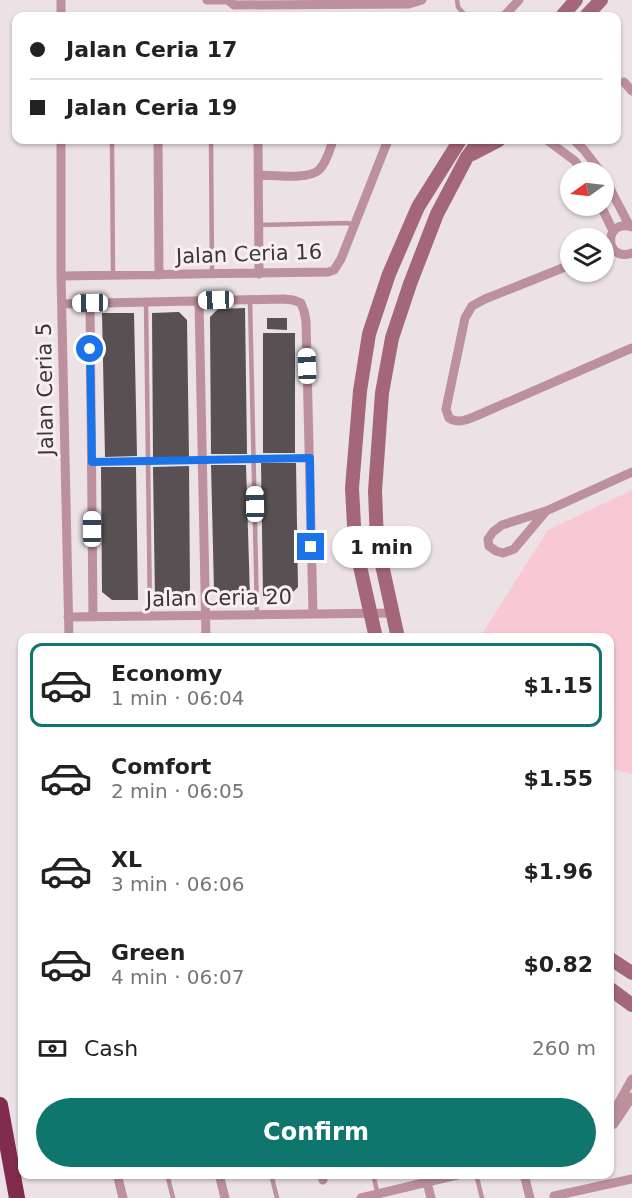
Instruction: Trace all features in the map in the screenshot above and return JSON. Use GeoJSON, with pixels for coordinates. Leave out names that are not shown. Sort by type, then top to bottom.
{"type":"FeatureCollection","features":[{"type":"Feature","properties":{"kind":"highway"},"geometry":{"type":"LineString","coordinates":[[0,1105],[17,1198]]}},
{"type":"Feature","properties":{"kind":"main road"},"geometry":{"type":"LineString","coordinates":[[566,12],[576,0]]}},
{"type":"Feature","properties":{"kind":"main road"},"geometry":{"type":"LineString","coordinates":[[590,12],[601,0]]}},
{"type":"Feature","properties":{"kind":"main road"},"geometry":{"type":"LineString","coordinates":[[373,633],[355,544],[352,488],[360,391],[369,334],[389,274],[418,207],[457,144]]}},
{"type":"Feature","properties":{"kind":"main road"},"geometry":{"type":"LineString","coordinates":[[397,633],[377,542],[375,491],[382,393],[392,338],[410,284],[437,214],[467,157],[477,144]]}},
{"type":"Feature","properties":{"kind":"main road"},"geometry":{"type":"LineString","coordinates":[[467,157],[491,144]]}},
{"type":"Feature","properties":{"kind":"main road"},"geometry":{"type":"LineString","coordinates":[[614,961],[632,973]]}},
{"type":"Feature","properties":{"kind":"main road"},"geometry":{"type":"LineString","coordinates":[[614,992],[632,1005]]}},
{"type":"Feature","properties":{"kind":"street"},"geometry":{"type":"LineString","coordinates":[[207,0],[228,0],[234,5],[329,2],[409,4],[422,0]]}},
{"type":"Feature","properties":{"kind":"street"},"geometry":{"type":"LineString","coordinates":[[508,12],[519,0]]}},
{"type":"Feature","properties":{"kind":"street"},"geometry":{"type":"LineString","coordinates":[[624,82],[632,91]]}},
{"type":"Feature","properties":{"kind":"street","name":"Jalan Ceria 5"},"geometry":{"type":"LineString","coordinates":[[61,144],[61,276],[69,633]]}},
{"type":"Feature","properties":{"kind":"street"},"geometry":{"type":"LineString","coordinates":[[158,144],[159,275]]}},
{"type":"Feature","properties":{"kind":"street"},"geometry":{"type":"LineString","coordinates":[[258,144],[259,274]]}},
{"type":"Feature","properties":{"kind":"street"},"geometry":{"type":"LineString","coordinates":[[258,175],[313,173],[324,163],[331,144]]}},
{"type":"Feature","properties":{"kind":"street","name":"Jalan Ceria 16"},"geometry":{"type":"LineString","coordinates":[[61,276],[322,273],[334,270],[341,259],[386,144]]}},
{"type":"Feature","properties":{"kind":"street"},"geometry":{"type":"LineString","coordinates":[[553,144],[576,162]]}},
{"type":"Feature","properties":{"kind":"street"},"geometry":{"type":"LineString","coordinates":[[578,144],[593,162]]}},
{"type":"Feature","properties":{"kind":"street"},"geometry":{"type":"LineString","coordinates":[[614,196],[630,226],[620,226],[614,230]]}},
{"type":"Feature","properties":{"kind":"street"},"geometry":{"type":"LineString","coordinates":[[614,252],[624,255],[632,253]]}},
{"type":"Feature","properties":{"kind":"street"},"geometry":{"type":"LineString","coordinates":[[560,269],[472,306],[465,318],[446,409],[449,418],[455,422],[476,416],[632,348]]}},
{"type":"Feature","properties":{"kind":"street"},"geometry":{"type":"LineString","coordinates":[[62,304],[250,299],[293,300],[301,303],[306,321],[313,614]]}},
{"type":"Feature","properties":{"kind":"street"},"geometry":{"type":"LineString","coordinates":[[199,301],[206,633]]}},
{"type":"Feature","properties":{"kind":"street"},"geometry":{"type":"LineString","coordinates":[[90,303],[93,617]]}},
{"type":"Feature","properties":{"kind":"street"},"geometry":{"type":"LineString","coordinates":[[546,512],[514,549],[503,553],[489,546],[488,539],[502,525],[546,512],[632,472]]}},
{"type":"Feature","properties":{"kind":"street","name":"Jalan Ceria 20"},"geometry":{"type":"LineString","coordinates":[[68,617],[392,613]]}},
{"type":"Feature","properties":{"kind":"street"},"geometry":{"type":"LineString","coordinates":[[614,1111],[632,1079]]}},
{"type":"Feature","properties":{"kind":"street"},"geometry":{"type":"LineString","coordinates":[[614,1124],[632,1097]]}},
{"type":"Feature","properties":{"kind":"street"},"geometry":{"type":"LineString","coordinates":[[118,1179],[123,1198]]}},
{"type":"Feature","properties":{"kind":"street"},"geometry":{"type":"LineString","coordinates":[[220,1179],[225,1198]]}},
{"type":"Feature","properties":{"kind":"street"},"geometry":{"type":"LineString","coordinates":[[361,1198],[378,1196],[426,1179],[431,1198]]}},
{"type":"Feature","properties":{"kind":"street"},"geometry":{"type":"LineString","coordinates":[[525,1179],[530,1198]]}},
{"type":"Feature","properties":{"kind":"street"},"geometry":{"type":"LineString","coordinates":[[554,1196],[632,1179]]}},
{"type":"Feature","properties":{"kind":"lane"},"geometry":{"type":"LineString","coordinates":[[112,144],[113,275]]}},
{"type":"Feature","properties":{"kind":"lane"},"geometry":{"type":"LineString","coordinates":[[211,144],[212,274]]}},
{"type":"Feature","properties":{"kind":"lane"},"geometry":{"type":"LineString","coordinates":[[259,225],[347,223],[355,225]]}},
{"type":"Feature","properties":{"kind":"lane"},"geometry":{"type":"LineString","coordinates":[[250,299],[257,615]]}},
{"type":"Feature","properties":{"kind":"lane"},"geometry":{"type":"LineString","coordinates":[[146,302],[150,616]]}},
{"type":"Feature","properties":{"kind":"lane"},"geometry":{"type":"LineString","coordinates":[[92,462],[310,458]]}},
{"type":"Feature","properties":{"kind":"lane"},"geometry":{"type":"LineString","coordinates":[[168,1179],[172,1198]]}},
{"type":"Feature","properties":{"kind":"lane"},"geometry":{"type":"LineString","coordinates":[[272,1179],[277,1198]]}},
{"type":"Feature","properties":{"kind":"lane"},"geometry":{"type":"LineString","coordinates":[[374,1179],[378,1196]]}},
{"type":"Feature","properties":{"kind":"lane"},"geometry":{"type":"LineString","coordinates":[[477,1179],[482,1198]]}},
{"type":"Feature","properties":{"kind":"shaded area"},"geometry":{"type":"Polygon","coordinates":[[[632,490],[632,774],[614,769],[614,633],[483,633],[548,530],[632,490]]]}},
{"type":"Feature","properties":{"kind":"building"},"geometry":{"type":"Polygon","coordinates":[[[245,308],[247,454],[211,454],[210,317],[218,309],[245,308]]]}},
{"type":"Feature","properties":{"kind":"building"},"geometry":{"type":"Polygon","coordinates":[[[179,312],[187,320],[189,458],[153,458],[152,313],[179,312]]]}},
{"type":"Feature","properties":{"kind":"building"},"geometry":{"type":"Polygon","coordinates":[[[102,313],[134,313],[137,456],[105,457],[102,313]]]}},
{"type":"Feature","properties":{"kind":"building"},"geometry":{"type":"Polygon","coordinates":[[[267,318],[287,318],[287,330],[267,329],[267,318]]]}},
{"type":"Feature","properties":{"kind":"building"},"geometry":{"type":"Polygon","coordinates":[[[263,333],[295,333],[295,453],[263,453],[263,333]]]}},
{"type":"Feature","properties":{"kind":"building"},"geometry":{"type":"Polygon","coordinates":[[[261,463],[296,463],[298,587],[289,596],[263,596],[261,463]]]}},
{"type":"Feature","properties":{"kind":"building"},"geometry":{"type":"Polygon","coordinates":[[[211,465],[246,465],[250,597],[224,598],[214,590],[211,465]]]}},
{"type":"Feature","properties":{"kind":"building"},"geometry":{"type":"Polygon","coordinates":[[[189,466],[190,590],[181,599],[155,599],[153,467],[189,466]]]}},
{"type":"Feature","properties":{"kind":"building"},"geometry":{"type":"Polygon","coordinates":[[[101,467],[136,467],[138,600],[112,600],[102,592],[101,467]]]}},
{"type":"Feature","properties":{"kind":"route"},"geometry":{"type":"LineString","coordinates":[[90,349],[92,462],[310,458],[311,547]]}}]}
